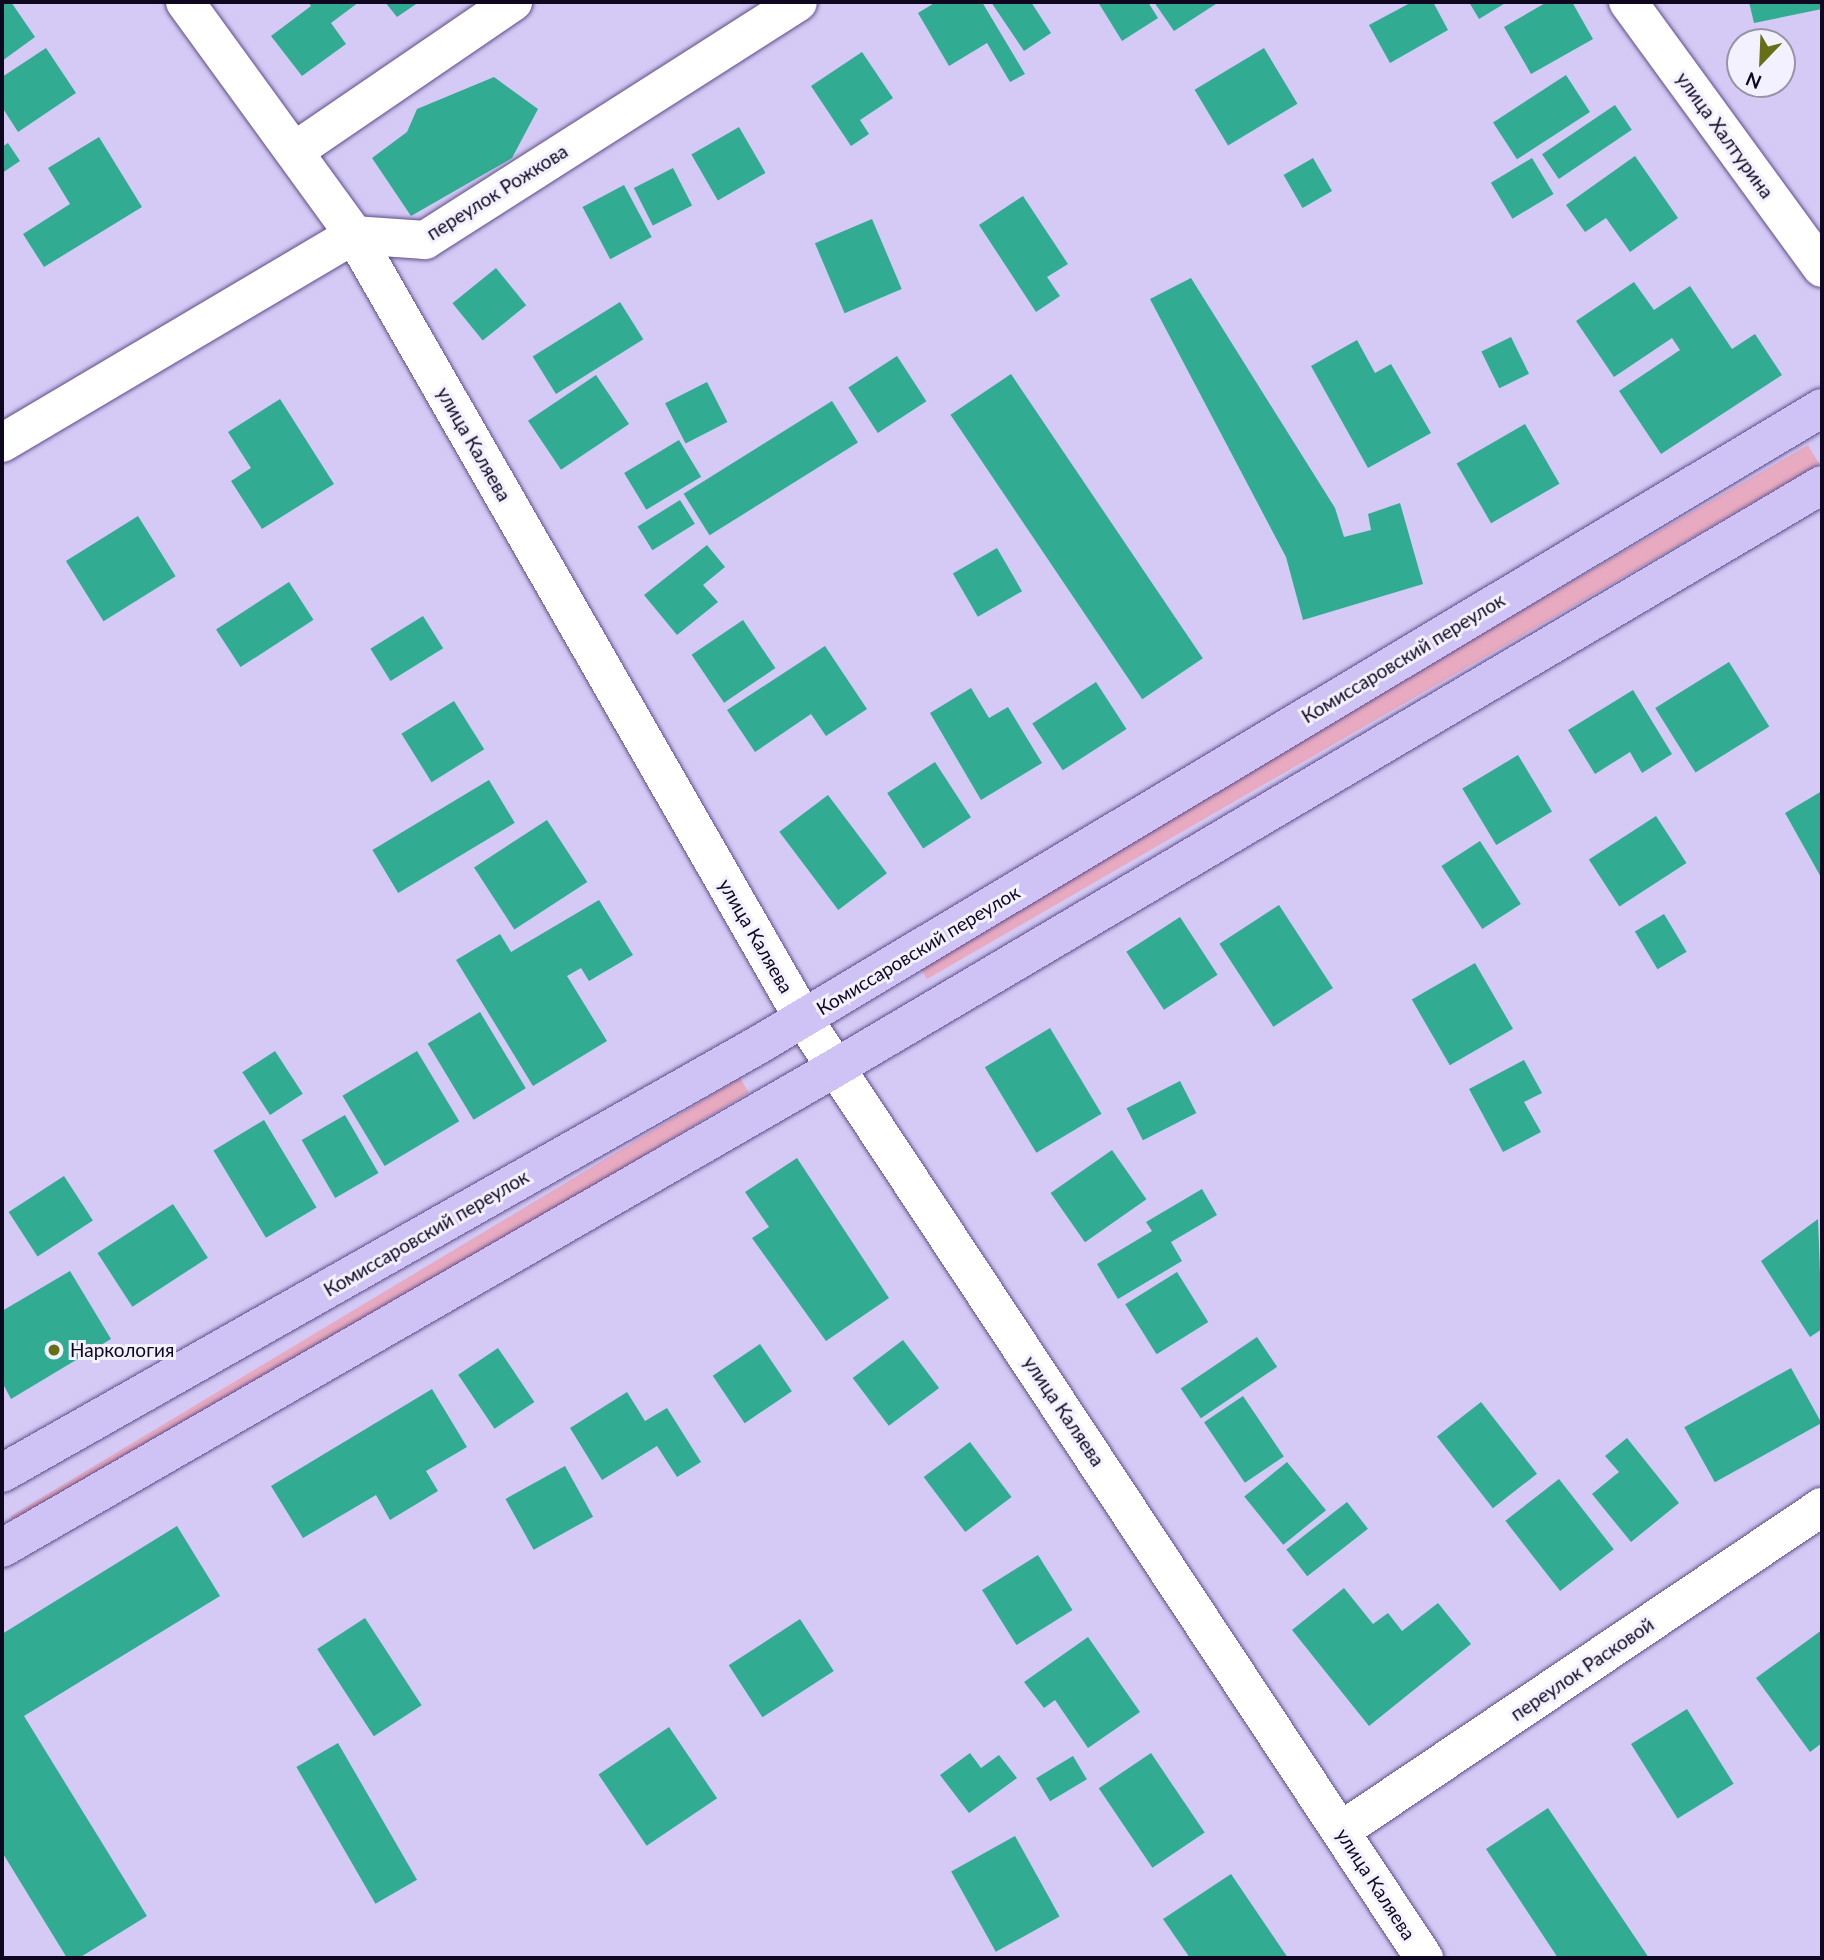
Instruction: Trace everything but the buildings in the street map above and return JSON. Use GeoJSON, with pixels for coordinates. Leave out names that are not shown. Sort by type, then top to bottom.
{"type":"FeatureCollection","features":[{"type":"Feature","properties":{"kind":"main road","name":"Комиссаровский переулок"},"geometry":{"type":"LineString","coordinates":[[2,1473],[803,1018],[1822,408]]}},
{"type":"Feature","properties":{"kind":"main road"},"geometry":{"type":"LineString","coordinates":[[2,1548],[835,1068],[1822,485]]}},
{"type":"Feature","properties":{"kind":"street","name":"улица Каляева"},"geometry":{"type":"LineString","coordinates":[[185,2],[296,150],[354,235],[803,1018],[1342,1830],[1424,1958]]}},
{"type":"Feature","properties":{"kind":"street"},"geometry":{"type":"LineString","coordinates":[[296,150],[513,2]]}},
{"type":"Feature","properties":{"kind":"street","name":"переулок Рожкова"},"geometry":{"type":"LineString","coordinates":[[354,235],[425,240],[798,2]]}},
{"type":"Feature","properties":{"kind":"street","name":"улица Халтурина"},"geometry":{"type":"LineString","coordinates":[[1628,2],[1822,268]]}},
{"type":"Feature","properties":{"kind":"street"},"geometry":{"type":"LineString","coordinates":[[2,443],[354,235]]}},
{"type":"Feature","properties":{"kind":"street","name":"переулок Расковой"},"geometry":{"type":"LineString","coordinates":[[1342,1830],[1822,1507]]}},
{"type":"Feature","properties":{"kind":"shaded area"},"geometry":{"type":"Polygon","coordinates":[[[1808,445],[1819,464],[927,979],[916,960],[1808,445]]]}},
{"type":"Feature","properties":{"kind":"shaded area"},"geometry":{"type":"Polygon","coordinates":[[[740,1078],[749,1093],[19,1531],[11,1516],[740,1078]]]}},
{"type":"Feature","properties":{"kind":"place","name":"Наркология"},"geometry":{"type":"Point","coordinates":[54,1350]}}]}
